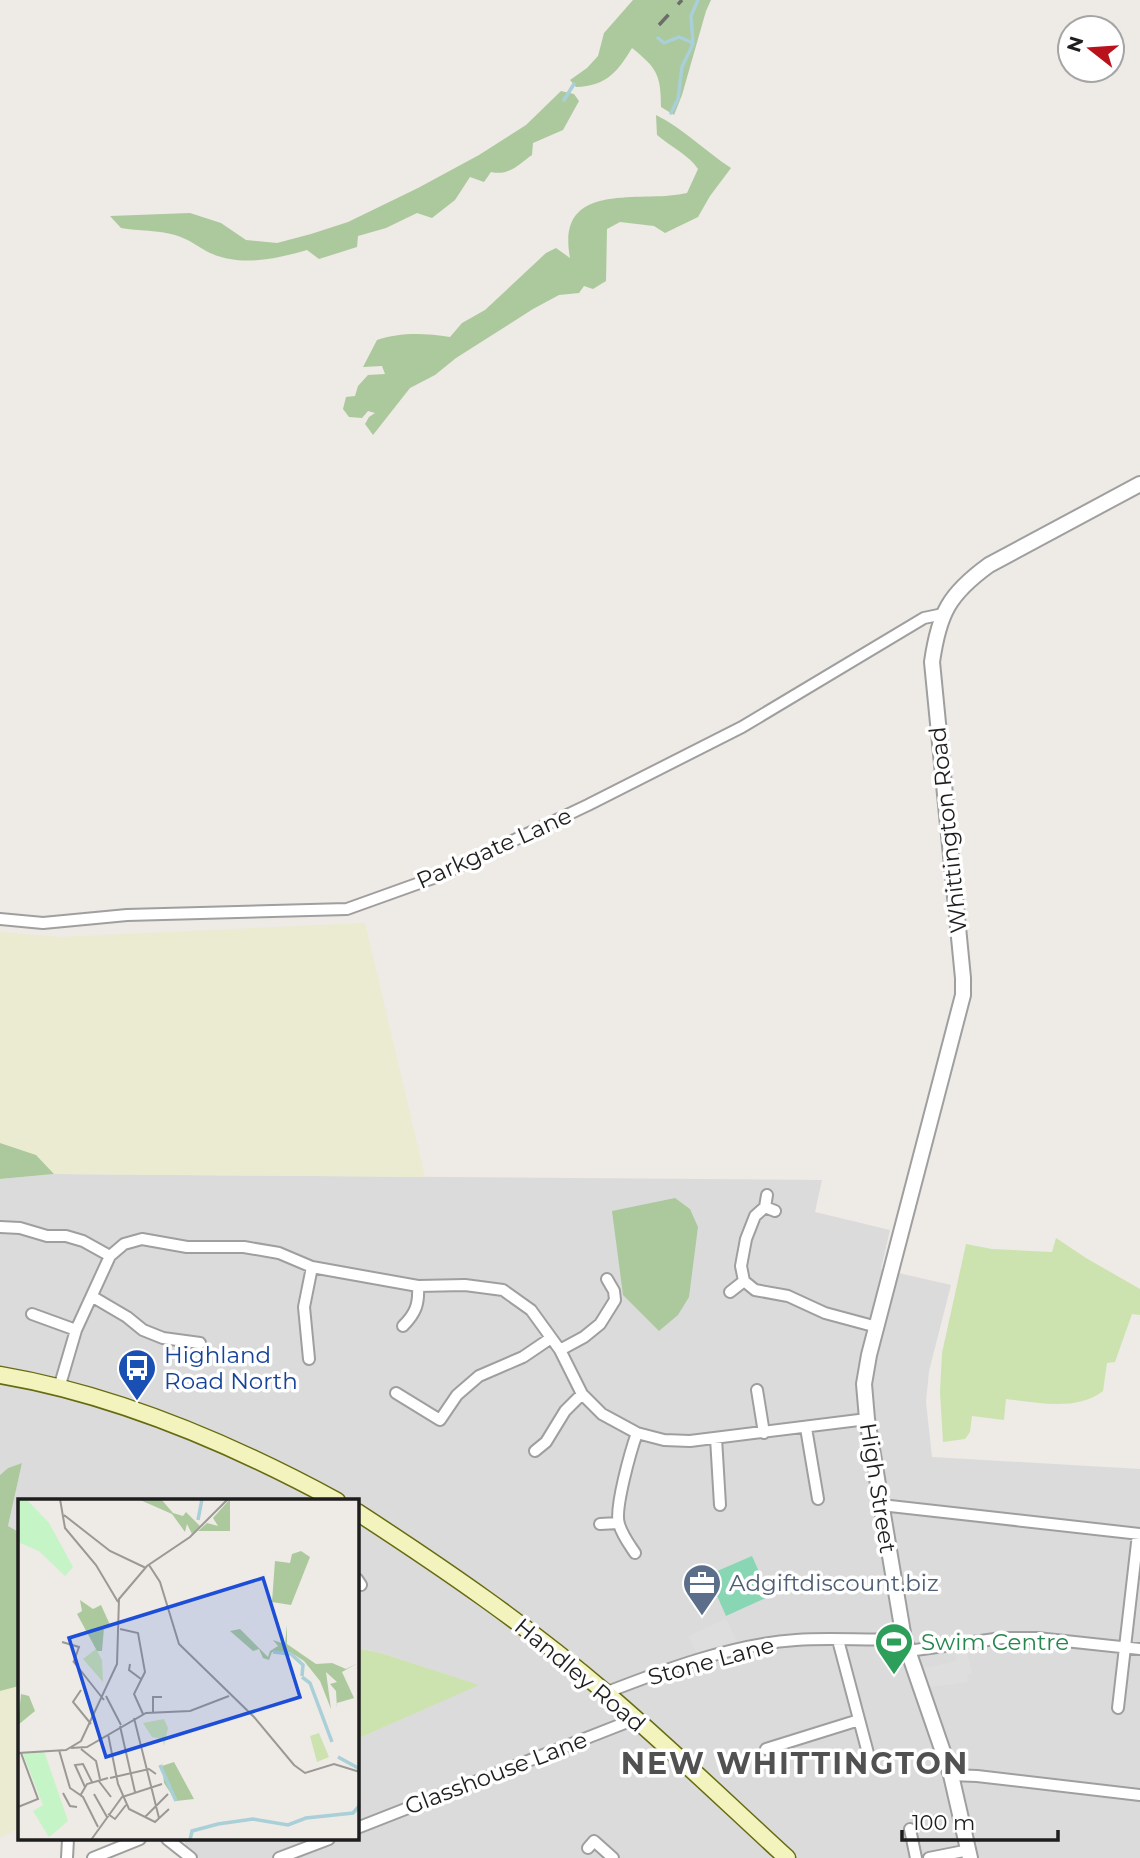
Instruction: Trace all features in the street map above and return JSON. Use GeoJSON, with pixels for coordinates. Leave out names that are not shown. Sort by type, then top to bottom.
{"type":"FeatureCollection","features":[{"type":"Feature","properties":{"kind":"main road"},"geometry":{"type":"LineString","coordinates":[[0,1375],[121,1405],[206,1437],[293,1477],[333,1499]]}},
{"type":"Feature","properties":{"kind":"main road","name":"Handley Road"},"geometry":{"type":"LineString","coordinates":[[359,1518],[439,1565],[535,1636],[635,1719],[787,1858]]}},
{"type":"Feature","properties":{"kind":"street","name":"Whittington Road"},"geometry":{"type":"LineString","coordinates":[[890,1279],[963,995],[932,681],[934,643],[943,614],[970,579],[989,565],[1140,484]]}},
{"type":"Feature","properties":{"kind":"street","name":"Parkgate Lane"},"geometry":{"type":"LineString","coordinates":[[0,919],[43,923],[127,915],[346,909],[439,876],[588,805],[742,727],[924,618],[943,614]]}},
{"type":"Feature","properties":{"kind":"street"},"geometry":{"type":"LineString","coordinates":[[769,1205],[755,1216],[750,1226],[741,1266],[744,1281],[755,1290],[788,1296],[825,1313],[877,1327]]}},
{"type":"Feature","properties":{"kind":"street"},"geometry":{"type":"LineString","coordinates":[[0,1227],[20,1228],[47,1236],[66,1236],[83,1241],[110,1256]]}},
{"type":"Feature","properties":{"kind":"street"},"geometry":{"type":"LineString","coordinates":[[59,1388],[76,1330],[110,1256],[124,1244],[142,1240],[187,1247],[244,1247],[279,1253],[312,1267],[418,1286],[465,1285],[503,1290],[531,1310],[560,1350],[582,1394],[602,1414],[637,1433],[664,1440],[690,1441],[867,1419]]}},
{"type":"Feature","properties":{"kind":"street"},"geometry":{"type":"LineString","coordinates":[[309,1359],[304,1307],[312,1267]]}},
{"type":"Feature","properties":{"kind":"street"},"geometry":{"type":"LineString","coordinates":[[560,1350],[600,1324],[615,1300],[614,1291],[607,1279]]}},
{"type":"Feature","properties":{"kind":"street","name":"High Street"},"geometry":{"type":"LineString","coordinates":[[890,1279],[864,1384],[867,1419],[906,1645],[951,1775],[970,1854]]}},
{"type":"Feature","properties":{"kind":"street"},"geometry":{"type":"LineString","coordinates":[[730,1293],[744,1281]]}},
{"type":"Feature","properties":{"kind":"street"},"geometry":{"type":"LineString","coordinates":[[403,1326],[414,1315],[418,1302],[418,1286]]}},
{"type":"Feature","properties":{"kind":"street"},"geometry":{"type":"LineString","coordinates":[[93,1297],[127,1317],[143,1331],[163,1338],[200,1343]]}},
{"type":"Feature","properties":{"kind":"street"},"geometry":{"type":"LineString","coordinates":[[32,1314],[76,1330]]}},
{"type":"Feature","properties":{"kind":"street"},"geometry":{"type":"LineString","coordinates":[[396,1393],[440,1420],[457,1395],[479,1376],[523,1357],[551,1338]]}},
{"type":"Feature","properties":{"kind":"street"},"geometry":{"type":"LineString","coordinates":[[757,1390],[764,1433]]}},
{"type":"Feature","properties":{"kind":"street"},"geometry":{"type":"LineString","coordinates":[[535,1451],[546,1442],[565,1410],[582,1394]]}},
{"type":"Feature","properties":{"kind":"street"},"geometry":{"type":"LineString","coordinates":[[806,1428],[818,1499]]}},
{"type":"Feature","properties":{"kind":"street"},"geometry":{"type":"LineString","coordinates":[[635,1553],[618,1523],[617,1513],[626,1464],[637,1433]]}},
{"type":"Feature","properties":{"kind":"street"},"geometry":{"type":"LineString","coordinates":[[716,1438],[720,1505]]}},
{"type":"Feature","properties":{"kind":"street"},"geometry":{"type":"LineString","coordinates":[[881,1505],[1139,1534],[1118,1708]]}},
{"type":"Feature","properties":{"kind":"street"},"geometry":{"type":"LineString","coordinates":[[600,1524],[618,1523]]}},
{"type":"Feature","properties":{"kind":"street","name":"Stone Lane"},"geometry":{"type":"LineString","coordinates":[[605,1693],[718,1655],[758,1644],[798,1639],[906,1645],[1002,1637],[1037,1638],[1140,1649]]}},
{"type":"Feature","properties":{"kind":"street"},"geometry":{"type":"LineString","coordinates":[[838,1640],[869,1757]]}},
{"type":"Feature","properties":{"kind":"street","name":"Glasshouse Lane"},"geometry":{"type":"LineString","coordinates":[[359,1827],[635,1719]]}},
{"type":"Feature","properties":{"kind":"street"},"geometry":{"type":"LineString","coordinates":[[766,1749],[859,1720]]}},
{"type":"Feature","properties":{"kind":"street"},"geometry":{"type":"LineString","coordinates":[[951,1775],[1140,1795]]}},
{"type":"Feature","properties":{"kind":"street"},"geometry":{"type":"LineString","coordinates":[[910,1829],[916,1858]]}},
{"type":"Feature","properties":{"kind":"street"},"geometry":{"type":"LineString","coordinates":[[67,1858],[68,1840]]}},
{"type":"Feature","properties":{"kind":"street"},"geometry":{"type":"LineString","coordinates":[[93,1858],[138,1840]]}},
{"type":"Feature","properties":{"kind":"street"},"geometry":{"type":"LineString","coordinates":[[168,1840],[191,1858]]}},
{"type":"Feature","properties":{"kind":"street"},"geometry":{"type":"LineString","coordinates":[[280,1858],[326,1840]]}},
{"type":"Feature","properties":{"kind":"street"},"geometry":{"type":"LineString","coordinates":[[588,1848],[594,1841],[613,1858]]}},
{"type":"Feature","properties":{"kind":"street"},"geometry":{"type":"LineString","coordinates":[[929,1858],[970,1854]]}},
{"type":"Feature","properties":{"kind":"shaded area"},"geometry":{"type":"Polygon","coordinates":[[[54,1174],[822,1180],[815,1212],[890,1230],[881,1269],[951,1285],[929,1371],[926,1402],[932,1457],[1140,1469],[1140,1858],[189,1858],[184,1840],[359,1840],[359,1738],[477,1685],[381,1653],[359,1648],[359,1499],[18,1499],[18,1531],[8,1526],[22,1463],[8,1468],[0,1475],[0,1179],[54,1174]]]}},
{"type":"Feature","properties":{"kind":"shaded area"},"geometry":{"type":"Polygon","coordinates":[[[726,1619],[737,1642],[697,1653],[688,1636],[726,1619]]]}},
{"type":"Feature","properties":{"kind":"shaded area"},"geometry":{"type":"Polygon","coordinates":[[[966,1648],[972,1674],[967,1675],[968,1682],[924,1688],[919,1669],[957,1661],[955,1649],[966,1648]]]}},
{"type":"Feature","properties":{"kind":"green space"},"geometry":{"type":"Polygon","coordinates":[[[633,0],[711,0],[674,115],[661,107],[656,73],[632,48],[622,64],[604,80],[576,87],[570,80],[598,56],[604,33],[633,0]]]}},
{"type":"Feature","properties":{"kind":"green space"},"geometry":{"type":"Polygon","coordinates":[[[561,91],[574,94],[579,101],[563,130],[533,143],[532,155],[518,166],[508,171],[491,172],[484,182],[470,177],[455,200],[432,218],[417,213],[386,228],[358,236],[357,247],[319,259],[307,250],[258,260],[234,260],[210,253],[175,235],[121,228],[110,216],[190,213],[221,223],[246,240],[277,243],[311,234],[348,222],[479,155],[526,125],[561,91]]]}},
{"type":"Feature","properties":{"kind":"green space"},"geometry":{"type":"Polygon","coordinates":[[[656,115],[731,168],[698,217],[665,233],[654,226],[620,222],[607,229],[606,281],[593,289],[584,286],[579,293],[559,295],[533,309],[456,358],[435,375],[410,388],[373,435],[365,424],[375,413],[368,411],[362,418],[349,417],[343,409],[346,397],[355,396],[358,386],[368,375],[385,374],[382,366],[363,367],[377,340],[413,334],[450,337],[462,323],[485,310],[546,253],[556,248],[570,258],[569,233],[576,216],[589,205],[626,197],[687,193],[698,169],[685,155],[657,135],[656,115]]]}},
{"type":"Feature","properties":{"kind":"green space"},"geometry":{"type":"Polygon","coordinates":[[[365,923],[425,1177],[54,1174],[36,1155],[0,1143],[0,932],[60,937],[365,923]]]}},
{"type":"Feature","properties":{"kind":"green space"},"geometry":{"type":"Polygon","coordinates":[[[0,1143],[36,1155],[54,1174],[0,1179],[0,1143]]]}},
{"type":"Feature","properties":{"kind":"green space"},"geometry":{"type":"Polygon","coordinates":[[[675,1198],[690,1209],[698,1227],[689,1297],[678,1315],[659,1331],[623,1295],[612,1211],[675,1198]]]}},
{"type":"Feature","properties":{"kind":"green space"},"geometry":{"type":"Polygon","coordinates":[[[1056,1238],[1140,1289],[1140,1315],[1132,1314],[1115,1362],[1107,1363],[1103,1391],[1081,1402],[1069,1404],[1006,1399],[1004,1420],[972,1416],[970,1432],[965,1439],[943,1442],[940,1392],[942,1353],[966,1244],[992,1249],[1052,1252],[1056,1238]]]}},
{"type":"Feature","properties":{"kind":"green space"},"geometry":{"type":"Polygon","coordinates":[[[22,1463],[8,1526],[18,1531],[18,1686],[0,1691],[0,1475],[8,1468],[22,1463]]]}},
{"type":"Feature","properties":{"kind":"green space"},"geometry":{"type":"Polygon","coordinates":[[[752,1556],[770,1596],[726,1616],[708,1575],[752,1556]]]}},
{"type":"Feature","properties":{"kind":"green space"},"geometry":{"type":"Polygon","coordinates":[[[359,1648],[479,1685],[359,1738],[359,1648]]]}},
{"type":"Feature","properties":{"kind":"green space"},"geometry":{"type":"Polygon","coordinates":[[[18,1686],[18,1829],[0,1838],[0,1691],[18,1686]]]}},
{"type":"Feature","properties":{"kind":"waterway"},"geometry":{"type":"LineString","coordinates":[[671,113],[678,99],[682,67],[693,44],[691,16],[698,0]]}},
{"type":"Feature","properties":{"kind":"waterway"},"geometry":{"type":"LineString","coordinates":[[658,38],[664,43],[679,37],[693,43]]}},
{"type":"Feature","properties":{"kind":"waterway"},"geometry":{"type":"LineString","coordinates":[[564,100],[574,84]]}},
{"type":"Feature","properties":{"kind":"railway"},"geometry":{"type":"LineString","coordinates":[[659,25],[682,0]]}},
{"type":"Feature","properties":{"kind":"place","name":"Highland Road North"},"geometry":{"type":"Point","coordinates":[137,1402]}},
{"type":"Feature","properties":{"kind":"place","name":"Adgiftdiscount.biz"},"geometry":{"type":"Point","coordinates":[702,1617]}},
{"type":"Feature","properties":{"kind":"place","name":"Swim Centre"},"geometry":{"type":"Point","coordinates":[894,1676]}},
{"type":"Feature","properties":{"kind":"district","name":"NEW WHITTINGTON"},"geometry":{"type":"Point","coordinates":[795,1764]}}]}
